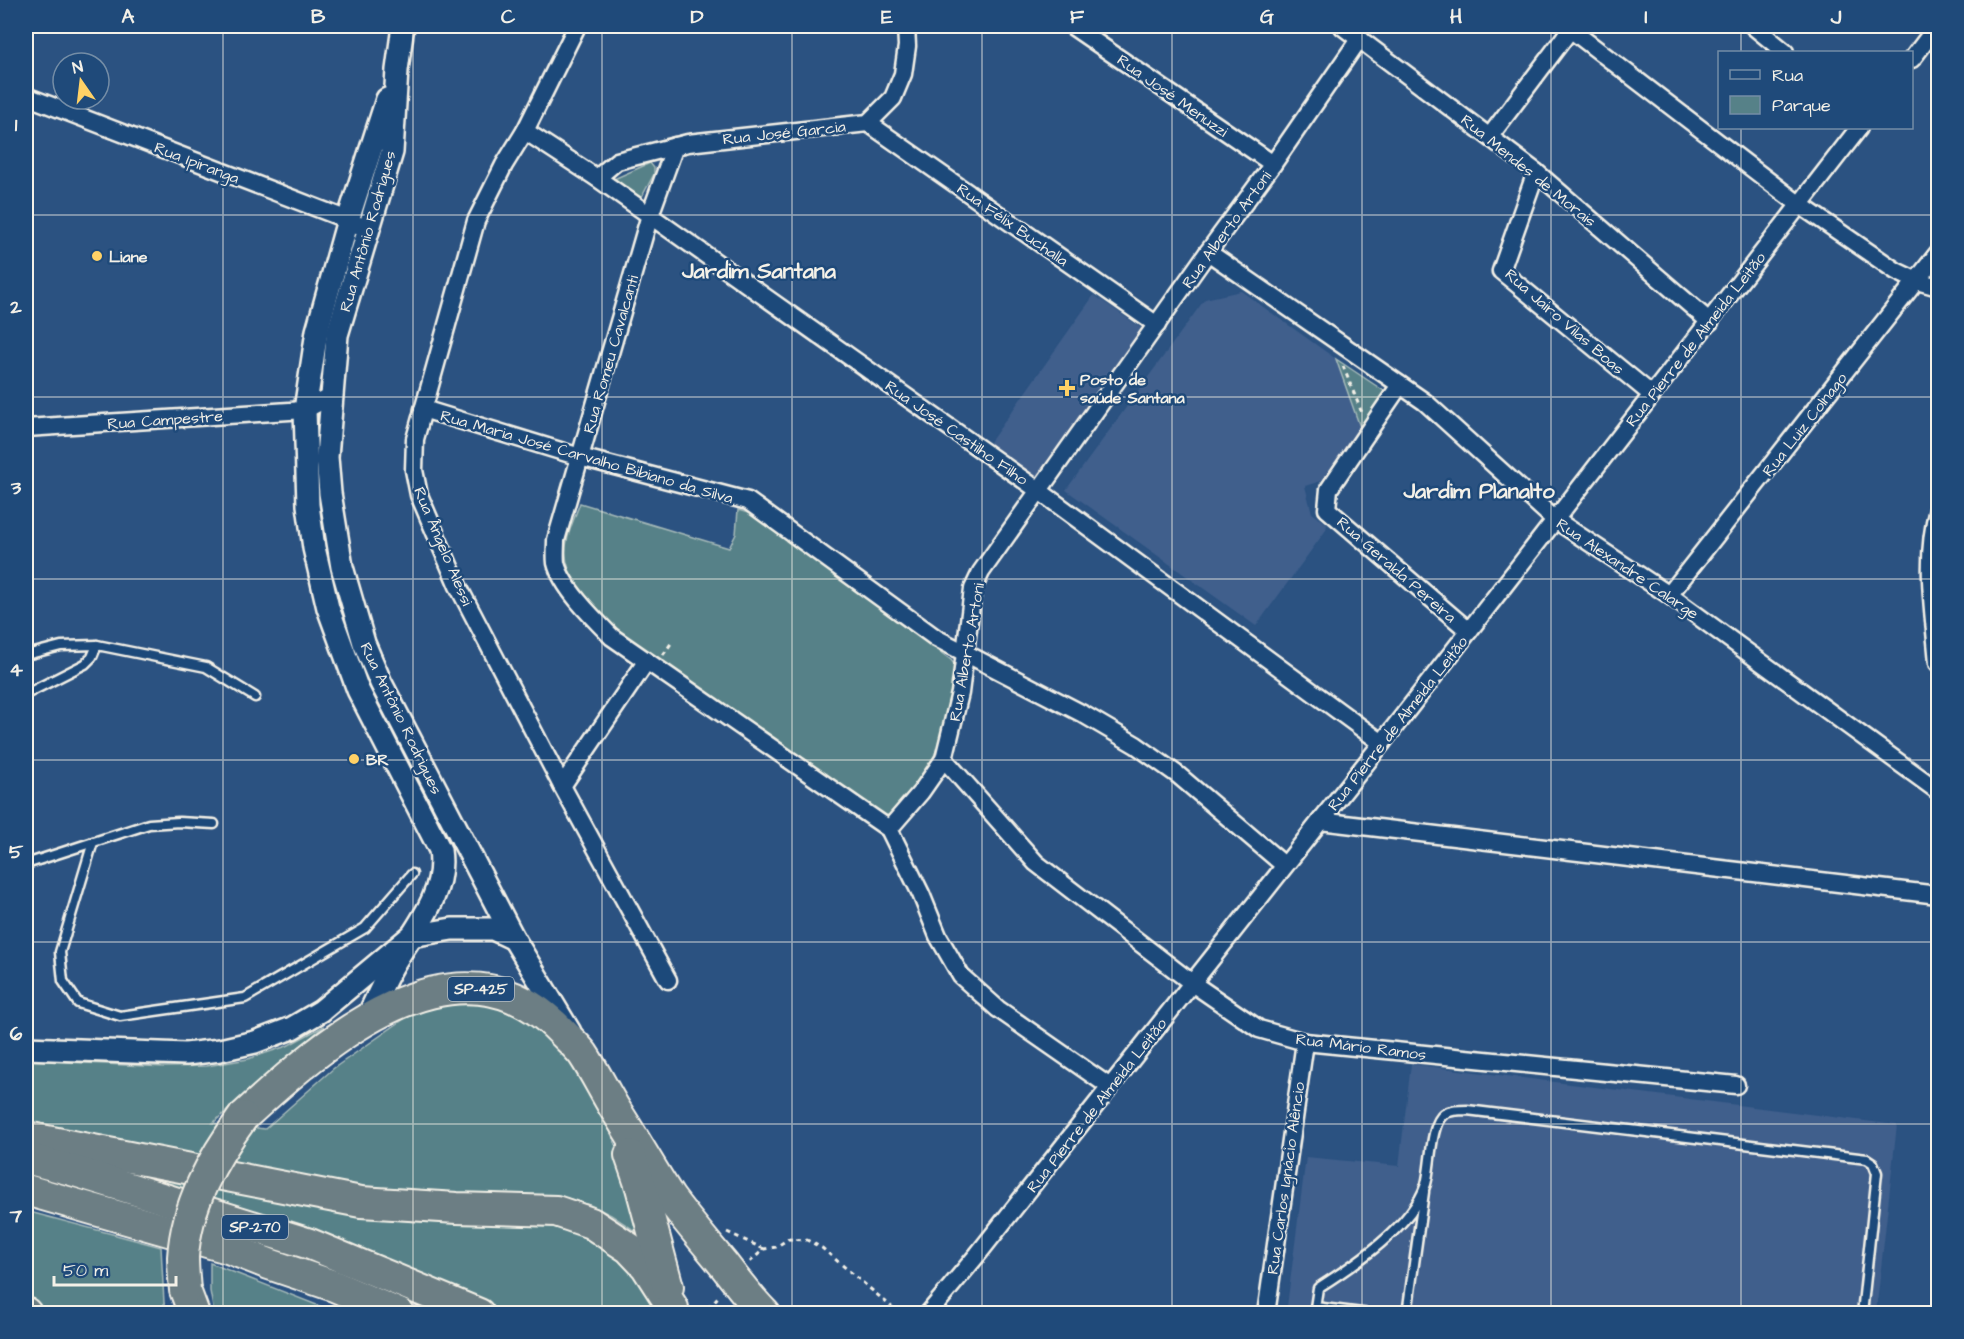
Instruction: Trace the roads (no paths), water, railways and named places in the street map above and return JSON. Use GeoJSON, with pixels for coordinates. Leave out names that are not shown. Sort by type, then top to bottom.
{"type":"FeatureCollection","features":[{"type":"Feature","properties":{"kind":"highway","name":"SP-425"},"geometry":{"type":"LineString","coordinates":[[189,1306],[183,1257],[188,1222],[207,1175],[223,1144],[243,1117],[284,1079],[365,1022],[408,999],[436,990],[460,987],[493,990],[522,1000],[549,1018],[583,1053],[612,1104],[683,1312]]}},
{"type":"Feature","properties":{"kind":"highway"},"geometry":{"type":"LineString","coordinates":[[612,1104],[670,1197],[735,1280],[765,1314]]}},
{"type":"Feature","properties":{"kind":"highway"},"geometry":{"type":"LineString","coordinates":[[26,1137],[361,1202],[457,1209],[556,1212],[591,1223],[629,1248],[683,1312]]}},
{"type":"Feature","properties":{"kind":"highway","name":"SP-270"},"geometry":{"type":"LineString","coordinates":[[26,1158],[310,1244],[478,1314]]}},
{"type":"Feature","properties":{"kind":"highway","name":"SP-270"},"geometry":{"type":"LineString","coordinates":[[26,1190],[228,1248],[334,1286],[399,1314]]}},
{"type":"Feature","properties":{"kind":"highway"},"geometry":{"type":"LineString","coordinates":[[269,1264],[356,1314]]}},
{"type":"Feature","properties":{"kind":"street","name":"Rua Antônio Rodrigues"},"geometry":{"type":"LineString","coordinates":[[404,26],[397,70],[392,152],[368,231],[327,333],[332,396],[327,458],[330,494],[342,567],[364,643],[381,683],[514,939],[583,1053]]}},
{"type":"Feature","properties":{"kind":"street","name":"Rua Ângelo Alessi"},"geometry":{"type":"LineString","coordinates":[[577,26],[525,131],[504,165],[476,221],[415,439],[414,470],[419,495],[458,586],[562,786],[668,980]]}},
{"type":"Feature","properties":{"kind":"street","name":"Rua José Garcia"},"geometry":{"type":"LineString","coordinates":[[597,178],[617,162],[699,141],[868,123],[893,98],[903,74],[907,46],[906,26]]}},
{"type":"Feature","properties":{"kind":"street","name":"Rua José Menuzzi"},"geometry":{"type":"LineString","coordinates":[[1072,26],[1273,164]]}},
{"type":"Feature","properties":{"kind":"street","name":"Rua Mendes de Morais"},"geometry":{"type":"LineString","coordinates":[[1342,26],[1536,172],[1710,322]]}},
{"type":"Feature","properties":{"kind":"street"},"geometry":{"type":"LineString","coordinates":[[1753,26],[1784,51]]}},
{"type":"Feature","properties":{"kind":"street"},"geometry":{"type":"LineString","coordinates":[[1913,56],[1937,26]]}},
{"type":"Feature","properties":{"kind":"street"},"geometry":{"type":"LineString","coordinates":[[1490,136],[1571,27],[1800,205],[1896,271],[1917,281],[1938,287]]}},
{"type":"Feature","properties":{"kind":"street","name":"Rua Alberto Artoni"},"geometry":{"type":"LineString","coordinates":[[889,830],[921,792],[944,759],[960,693],[974,589],[981,572],[1273,164],[1360,38]]}},
{"type":"Feature","properties":{"kind":"street","name":"Rua Antônio Rodrigues"},"geometry":{"type":"LineString","coordinates":[[397,70],[348,220],[327,333],[305,410],[305,453],[308,505],[314,548],[328,608],[358,690],[440,849],[443,866],[438,884],[428,911],[411,936]]}},
{"type":"Feature","properties":{"kind":"street","name":"Rua Ipiranga"},"geometry":{"type":"LineString","coordinates":[[26,96],[348,220],[368,231]]}},
{"type":"Feature","properties":{"kind":"street","name":"Rua Félix Buchalla"},"geometry":{"type":"LineString","coordinates":[[868,123],[1157,325]]}},
{"type":"Feature","properties":{"kind":"street","name":"Rua Pierre de Almeida Leitão"},"geometry":{"type":"LineString","coordinates":[[928,1314],[1382,743],[1858,129]]}},
{"type":"Feature","properties":{"kind":"street","name":"Rua José Castilho Filho"},"geometry":{"type":"LineString","coordinates":[[525,131],[650,215],[1038,490],[1382,743]]}},
{"type":"Feature","properties":{"kind":"street","name":"Rua Romeu Cavalcanti"},"geometry":{"type":"LineString","coordinates":[[646,662],[612,638],[568,588],[556,564],[556,540],[650,215],[675,146]]}},
{"type":"Feature","properties":{"kind":"street","name":"Rua Jairo Vilas Boas"},"geometry":{"type":"LineString","coordinates":[[1536,172],[1501,271],[1651,394]]}},
{"type":"Feature","properties":{"kind":"street","name":"Rua Alexandre Calarge"},"geometry":{"type":"LineString","coordinates":[[1208,252],[1425,402],[1554,519],[1669,596],[1938,791]]}},
{"type":"Feature","properties":{"kind":"street","name":"Rua Luiz Colnago"},"geometry":{"type":"LineString","coordinates":[[1669,596],[1938,254]]}},
{"type":"Feature","properties":{"kind":"street","name":"Rua Geralda Pereira"},"geometry":{"type":"LineString","coordinates":[[1400,385],[1329,489],[1328,509],[1469,631]]}},
{"type":"Feature","properties":{"kind":"street"},"geometry":{"type":"LineString","coordinates":[[305,410],[332,396]]}},
{"type":"Feature","properties":{"kind":"street","name":"Rua Maria José Carvalho Bibiano da Silva"},"geometry":{"type":"LineString","coordinates":[[423,409],[580,457],[747,501],[936,638],[1083,714],[1136,745],[1178,775],[1284,866]]}},
{"type":"Feature","properties":{"kind":"street","name":"Rua Campestre"},"geometry":{"type":"LineString","coordinates":[[26,428],[305,410]]}},
{"type":"Feature","properties":{"kind":"street"},"geometry":{"type":"LineString","coordinates":[[1938,510],[1931,543],[1930,576],[1938,653]]}},
{"type":"Feature","properties":{"kind":"street"},"geometry":{"type":"LineString","coordinates":[[562,786],[646,662],[889,830],[921,894],[938,936],[961,976],[998,1010],[1110,1087]]}},
{"type":"Feature","properties":{"kind":"street","name":"Rua Mário Ramos"},"geometry":{"type":"LineString","coordinates":[[944,759],[1036,863],[1192,983],[1259,1029],[1305,1042],[1736,1085]]}},
{"type":"Feature","properties":{"kind":"street"},"geometry":{"type":"LineString","coordinates":[[1320,821],[1938,895]]}},
{"type":"Feature","properties":{"kind":"street"},"geometry":{"type":"LineString","coordinates":[[26,1048],[186,1054],[220,1050],[255,1042],[292,1028],[321,1011],[411,936],[452,929],[493,929],[514,939]]}},
{"type":"Feature","properties":{"kind":"street"},"geometry":{"type":"LineString","coordinates":[[365,1022],[411,936]]}},
{"type":"Feature","properties":{"kind":"street","name":"Rua Carlos Ignácio Alêncio"},"geometry":{"type":"LineString","coordinates":[[1266,1314],[1305,1042]]}},
{"type":"Feature","properties":{"kind":"lane"},"geometry":{"type":"LineString","coordinates":[[26,655],[61,646],[98,645],[206,667],[255,697]]}},
{"type":"Feature","properties":{"kind":"lane"},"geometry":{"type":"LineString","coordinates":[[26,694],[85,664],[92,657],[98,645]]}},
{"type":"Feature","properties":{"kind":"lane"},"geometry":{"type":"LineString","coordinates":[[26,864],[149,824],[179,822],[214,824]]}},
{"type":"Feature","properties":{"kind":"lane"},"geometry":{"type":"LineString","coordinates":[[93,842],[60,952],[63,981],[78,1003],[120,1016],[244,998],[364,928],[412,874]]}},
{"type":"Feature","properties":{"kind":"lane"},"geometry":{"type":"LineString","coordinates":[[1407,1314],[1425,1185],[1437,1125],[1443,1115],[1454,1110],[1513,1115],[1867,1159],[1873,1163],[1877,1173],[1863,1314]]}},
{"type":"Feature","properties":{"kind":"lane"},"geometry":{"type":"LineString","coordinates":[[1370,1314],[1315,1310],[1318,1288],[1345,1270],[1406,1219],[1425,1185]]}},
{"type":"Feature","properties":{"kind":"place","name":"Liane"},"geometry":{"type":"Point","coordinates":[97,256]}},
{"type":"Feature","properties":{"kind":"place","name":"Posto de saúde Santana"},"geometry":{"type":"Point","coordinates":[1067,388]}},
{"type":"Feature","properties":{"kind":"place","name":"BR"},"geometry":{"type":"Point","coordinates":[354,759]}},
{"type":"Feature","properties":{"kind":"district","name":"Jardim Santana"},"geometry":{"type":"Point","coordinates":[759,270]}},
{"type":"Feature","properties":{"kind":"district","name":"Jardim Planalto"},"geometry":{"type":"Point","coordinates":[1479,490]}}]}
